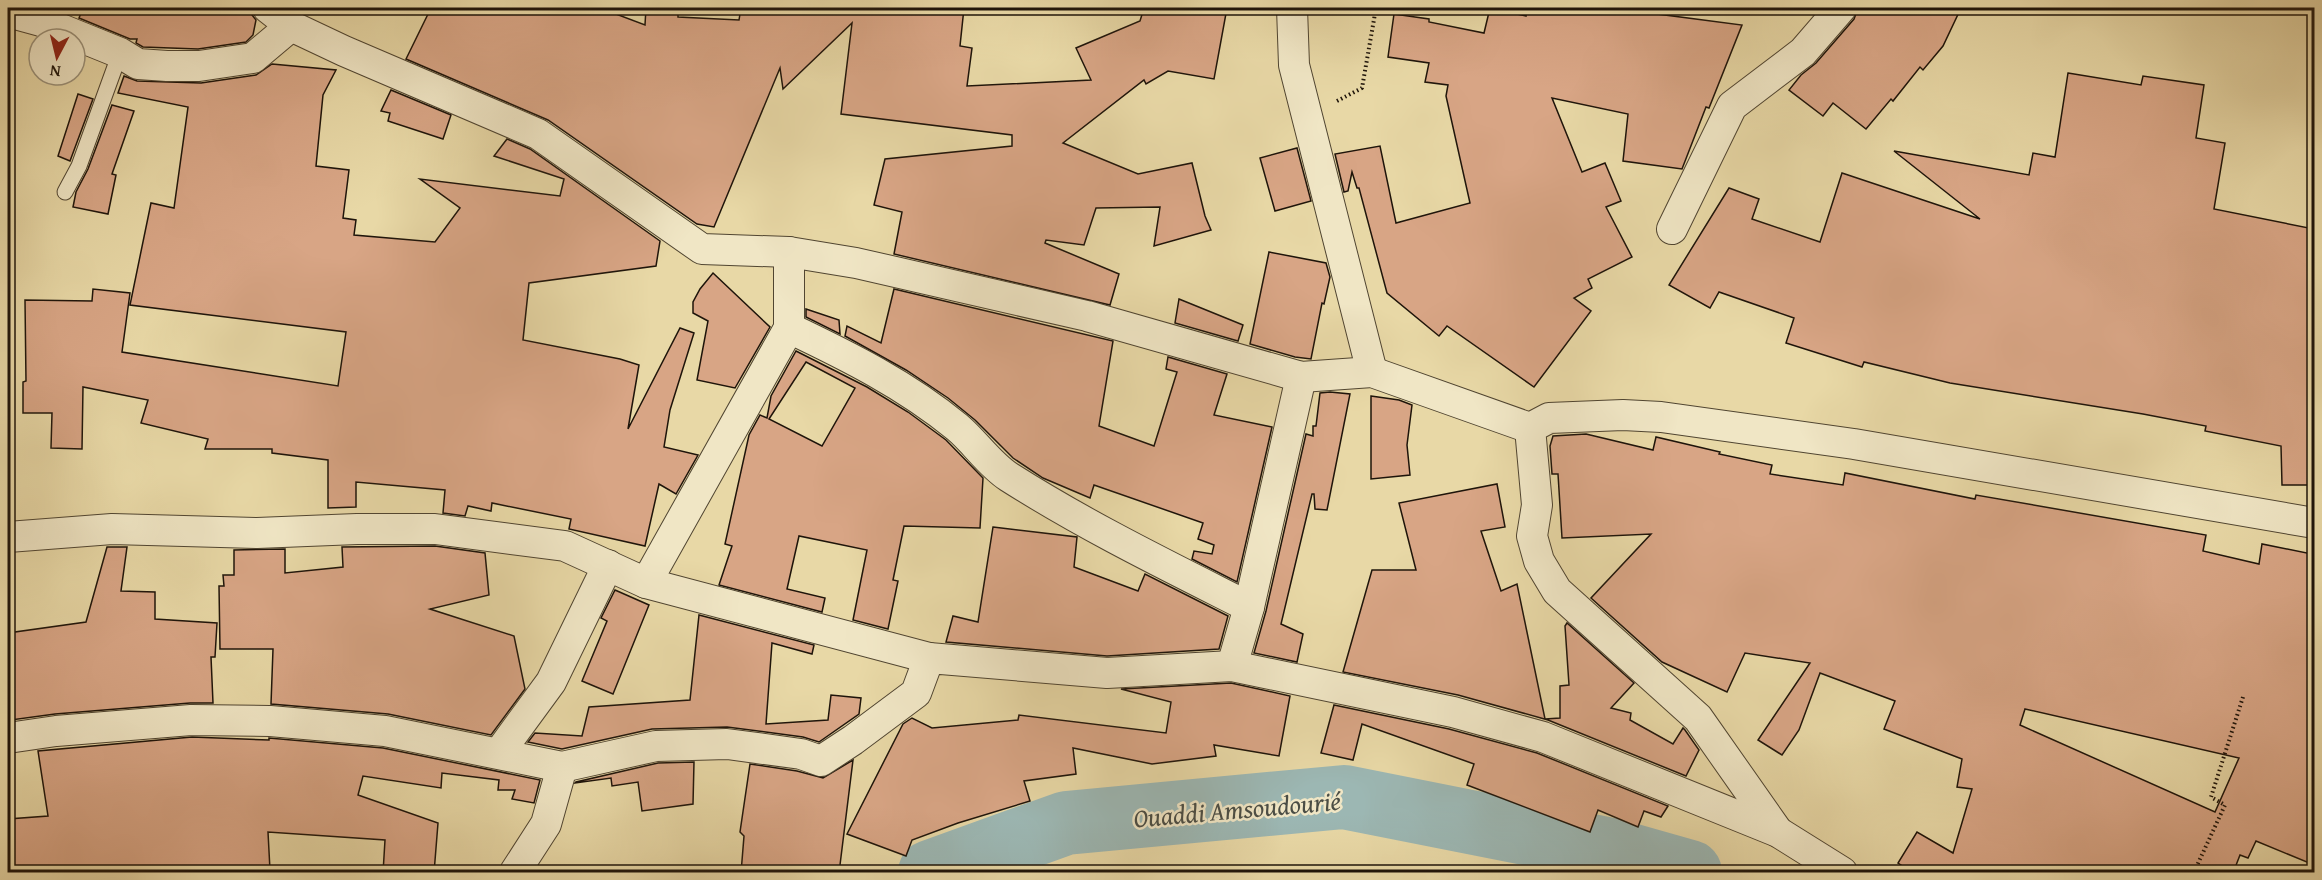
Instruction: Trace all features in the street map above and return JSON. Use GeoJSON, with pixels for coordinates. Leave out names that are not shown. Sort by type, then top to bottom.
{"type":"FeatureCollection","features":[{"type":"Feature","properties":{"kind":"street"},"geometry":{"type":"LineString","coordinates":[[268,8],[291,26],[344,51],[538,134],[702,249],[789,252],[856,263],[1087,316],[1300,377],[1372,372],[1530,428],[1549,418],[1623,415],[1661,417],[1854,444],[2314,523]]}},
{"type":"Feature","properties":{"kind":"street"},"geometry":{"type":"LineString","coordinates":[[1292,8],[1294,65],[1372,372]]}},
{"type":"Feature","properties":{"kind":"street"},"geometry":{"type":"LineString","coordinates":[[1672,229],[1732,106],[1803,52],[1841,8]]}},
{"type":"Feature","properties":{"kind":"street"},"geometry":{"type":"LineString","coordinates":[[8,12],[41,21],[120,53],[138,64],[167,66],[199,66],[253,58],[291,26]]}},
{"type":"Feature","properties":{"kind":"street"},"geometry":{"type":"LineString","coordinates":[[646,583],[789,328],[789,252]]}},
{"type":"Feature","properties":{"kind":"street"},"geometry":{"type":"LineString","coordinates":[[789,328],[847,356],[910,392],[958,428],[1006,476],[1073,515],[1249,608]]}},
{"type":"Feature","properties":{"kind":"street"},"geometry":{"type":"LineString","coordinates":[[1232,666],[1249,608],[1300,377]]}},
{"type":"Feature","properties":{"kind":"street"},"geometry":{"type":"LineString","coordinates":[[1530,428],[1537,505],[1532,536],[1539,561],[1557,591],[1698,718],[1778,832]]}},
{"type":"Feature","properties":{"kind":"street"},"geometry":{"type":"LineString","coordinates":[[8,537],[112,529],[257,533],[435,529],[565,546],[646,583],[929,658],[1107,673],[1232,666],[1453,712],[1543,737],[1778,832],[1842,873]]}},
{"type":"Feature","properties":{"kind":"street"},"geometry":{"type":"LineString","coordinates":[[499,753],[551,682],[608,566]]}},
{"type":"Feature","properties":{"kind":"street"},"geometry":{"type":"LineString","coordinates":[[8,738],[56,731],[191,720],[270,721],[385,730],[562,767],[656,746],[727,744],[801,754],[821,761],[916,693],[929,658]]}},
{"type":"Feature","properties":{"kind":"street"},"geometry":{"type":"LineString","coordinates":[[515,873],[546,824],[562,767]]}},
{"type":"Feature","properties":{"kind":"lane"},"geometry":{"type":"LineString","coordinates":[[65,192],[83,156],[120,53]]}},
{"type":"Feature","properties":{"kind":"path"},"geometry":{"type":"LineString","coordinates":[[1308,117],[1362,88],[1376,8]]}},
{"type":"Feature","properties":{"kind":"path"},"geometry":{"type":"LineString","coordinates":[[2194,873],[2225,805],[2211,797],[2243,697]]}},
{"type":"Feature","properties":{"kind":"building"},"geometry":{"type":"Polygon","coordinates":[[[83,8],[251,8],[256,20],[253,35],[246,42],[198,49],[143,47],[136,43],[137,39],[130,39],[79,18],[83,8]]]}},
{"type":"Feature","properties":{"kind":"building"},"geometry":{"type":"Polygon","coordinates":[[[431,8],[600,8],[645,25],[646,8],[678,8],[678,17],[739,20],[741,8],[774,12],[773,8],[964,8],[960,46],[972,48],[967,86],[1091,80],[1076,48],[1140,21],[1144,8],[1227,8],[1214,79],[1168,71],[1146,84],[1144,80],[1063,143],[1138,174],[1192,163],[1205,216],[1211,230],[1154,246],[1160,207],[1096,208],[1084,245],[1046,240],[1045,243],[1119,274],[1110,305],[894,254],[902,212],[874,205],[885,159],[1012,146],[1012,135],[841,114],[852,23],[783,89],[780,68],[714,227],[697,224],[548,120],[406,59],[431,8]]]}},
{"type":"Feature","properties":{"kind":"building"},"geometry":{"type":"Polygon","coordinates":[[[1490,8],[1526,16],[1527,8],[1651,8],[1650,13],[1742,25],[1682,169],[1623,161],[1628,114],[1552,98],[1582,172],[1605,163],[1621,201],[1606,207],[1632,257],[1588,279],[1592,288],[1574,298],[1591,311],[1534,387],[1447,326],[1439,336],[1387,293],[1359,188],[1357,188],[1352,172],[1348,191],[1344,192],[1335,154],[1380,146],[1396,223],[1470,203],[1446,96],[1448,85],[1425,82],[1429,63],[1388,57],[1394,14],[1429,19],[1429,22],[1484,33],[1490,8]]]}},
{"type":"Feature","properties":{"kind":"building"},"geometry":{"type":"Polygon","coordinates":[[[1858,8],[1961,8],[1943,46],[1923,70],[1920,67],[1893,101],[1891,99],[1866,129],[1833,103],[1823,116],[1789,90],[1854,19],[1858,8]]]}},
{"type":"Feature","properties":{"kind":"building"},"geometry":{"type":"Polygon","coordinates":[[[272,64],[336,70],[323,95],[316,166],[349,170],[343,218],[356,220],[354,235],[435,242],[460,208],[420,179],[560,196],[564,179],[494,156],[507,139],[530,149],[660,241],[656,266],[529,283],[523,340],[620,359],[639,365],[628,429],[680,328],[694,333],[670,410],[664,447],[698,455],[676,494],[659,484],[645,546],[569,529],[571,519],[492,503],[491,511],[468,506],[465,516],[443,513],[445,490],[356,482],[356,507],[328,508],[328,460],[272,453],[272,449],[205,449],[208,439],[141,423],[148,400],[83,387],[82,449],[51,448],[52,413],[23,413],[23,382],[26,381],[25,300],[92,301],[93,289],[130,293],[122,352],[338,386],[346,332],[130,305],[151,203],[174,208],[188,107],[118,93],[124,76],[137,81],[201,83],[256,75],[272,64]]]}},
{"type":"Feature","properties":{"kind":"building"},"geometry":{"type":"Polygon","coordinates":[[[2068,73],[2141,85],[2143,76],[2204,85],[2196,138],[2225,143],[2214,209],[2314,229],[2314,485],[2282,485],[2281,446],[2205,431],[2206,426],[2143,414],[1950,383],[1864,362],[1862,367],[1786,343],[1794,318],[1719,292],[1710,308],[1669,285],[1729,188],[1759,199],[1752,219],[1820,242],[1842,173],[1980,219],[1894,151],[2029,175],[2033,153],[2055,157],[2068,73]]]}},
{"type":"Feature","properties":{"kind":"building"},"geometry":{"type":"Polygon","coordinates":[[[391,90],[451,115],[443,139],[388,121],[390,113],[381,111],[391,90]]]}},
{"type":"Feature","properties":{"kind":"building"},"geometry":{"type":"Polygon","coordinates":[[[78,94],[93,99],[70,161],[58,156],[78,94]]]}},
{"type":"Feature","properties":{"kind":"building"},"geometry":{"type":"Polygon","coordinates":[[[112,105],[134,111],[112,174],[116,175],[108,214],[73,207],[76,192],[88,169],[112,105]]]}},
{"type":"Feature","properties":{"kind":"building"},"geometry":{"type":"Polygon","coordinates":[[[1297,148],[1311,201],[1275,211],[1260,158],[1297,148]]]}},
{"type":"Feature","properties":{"kind":"building"},"geometry":{"type":"Polygon","coordinates":[[[1269,252],[1326,263],[1330,277],[1324,304],[1322,303],[1311,359],[1295,357],[1250,344],[1269,252]]]}},
{"type":"Feature","properties":{"kind":"building"},"geometry":{"type":"Polygon","coordinates":[[[713,273],[770,327],[735,388],[697,380],[708,321],[693,313],[693,302],[713,273]]]}},
{"type":"Feature","properties":{"kind":"building"},"geometry":{"type":"Polygon","coordinates":[[[894,289],[1113,341],[1099,426],[1154,446],[1177,372],[1166,369],[1168,357],[1227,374],[1214,415],[1272,427],[1237,582],[1192,559],[1194,551],[1212,554],[1214,545],[1198,539],[1203,523],[1094,485],[1090,498],[1043,478],[1013,458],[975,420],[948,398],[906,370],[845,336],[847,326],[881,343],[894,289]]]}},
{"type":"Feature","properties":{"kind":"building"},"geometry":{"type":"Polygon","coordinates":[[[1179,299],[1243,325],[1238,341],[1175,323],[1179,299]]]}},
{"type":"Feature","properties":{"kind":"building"},"geometry":{"type":"Polygon","coordinates":[[[806,309],[839,320],[840,334],[806,317],[806,309]]]}},
{"type":"Feature","properties":{"kind":"building"},"geometry":{"type":"Polygon","coordinates":[[[796,351],[867,387],[908,412],[946,440],[983,478],[980,528],[904,526],[893,580],[898,581],[888,629],[853,620],[867,550],[799,536],[787,589],[825,598],[822,612],[719,585],[732,546],[725,544],[749,435],[760,415],[767,418],[771,396],[796,351]],[[806,362],[769,419],[822,446],[855,388],[806,362]]]}},
{"type":"Feature","properties":{"kind":"building"},"geometry":{"type":"Polygon","coordinates":[[[1320,393],[1350,394],[1327,510],[1315,509],[1314,494],[1312,494],[1281,624],[1303,634],[1297,662],[1254,653],[1266,611],[1306,434],[1313,436],[1320,393]]]}},
{"type":"Feature","properties":{"kind":"building"},"geometry":{"type":"Polygon","coordinates":[[[1371,396],[1399,400],[1412,405],[1407,445],[1410,475],[1371,479],[1371,396]]]}},
{"type":"Feature","properties":{"kind":"building"},"geometry":{"type":"Polygon","coordinates":[[[1586,434],[1653,450],[1656,437],[1772,465],[1770,474],[1843,485],[1845,473],[1975,499],[1976,495],[2206,535],[2203,551],[2259,564],[2262,544],[2312,554],[2309,568],[2314,570],[2314,865],[2256,841],[2248,858],[2240,855],[2233,873],[1913,873],[1898,863],[1917,832],[1953,853],[1972,789],[1957,787],[1962,759],[1884,729],[1895,701],[1820,673],[1799,730],[1782,755],[1758,740],[1810,663],[1745,653],[1727,692],[1662,662],[1591,598],[1651,534],[1562,538],[1558,474],[1552,474],[1550,446],[1553,436],[1586,434]],[[2025,709],[2020,725],[2215,812],[2239,758],[2025,709]]]}},
{"type":"Feature","properties":{"kind":"building"},"geometry":{"type":"Polygon","coordinates":[[[1497,484],[1505,527],[1481,531],[1501,591],[1517,584],[1545,719],[1560,718],[1560,686],[1569,685],[1565,626],[1567,623],[1634,683],[1611,708],[1631,713],[1630,720],[1673,744],[1683,728],[1685,730],[1699,750],[1686,776],[1548,720],[1458,695],[1343,672],[1372,570],[1416,570],[1399,503],[1497,484]]]}},
{"type":"Feature","properties":{"kind":"building"},"geometry":{"type":"Polygon","coordinates":[[[993,527],[1077,537],[1074,567],[1138,591],[1145,574],[1228,616],[1219,649],[1107,656],[946,642],[953,616],[978,622],[993,527]]]}},
{"type":"Feature","properties":{"kind":"building"},"geometry":{"type":"Polygon","coordinates":[[[435,546],[485,553],[489,595],[430,609],[514,636],[525,689],[491,735],[388,714],[271,704],[273,649],[220,649],[219,586],[224,586],[223,575],[234,575],[234,550],[285,549],[285,573],[343,567],[342,547],[435,546]]]}},
{"type":"Feature","properties":{"kind":"building"},"geometry":{"type":"Polygon","coordinates":[[[107,547],[127,547],[121,591],[155,592],[155,619],[217,623],[215,657],[211,657],[213,703],[55,714],[11,720],[8,633],[86,622],[107,547]]]}},
{"type":"Feature","properties":{"kind":"building"},"geometry":{"type":"Polygon","coordinates":[[[615,590],[649,605],[613,694],[582,681],[607,621],[601,618],[615,590]]]}},
{"type":"Feature","properties":{"kind":"building"},"geometry":{"type":"Polygon","coordinates":[[[699,615],[814,645],[812,654],[772,643],[766,724],[828,720],[831,695],[861,698],[859,714],[819,742],[803,737],[727,727],[652,729],[562,749],[528,742],[535,733],[582,736],[589,707],[690,700],[699,615]]]}},
{"type":"Feature","properties":{"kind":"building"},"geometry":{"type":"Polygon","coordinates":[[[1231,683],[1290,696],[1279,756],[1214,745],[1216,756],[1152,764],[1073,748],[1076,774],[1024,781],[1030,801],[912,840],[906,856],[847,834],[903,724],[912,718],[932,728],[1018,720],[1019,715],[1166,733],[1171,702],[1121,689],[1231,683]]]}},
{"type":"Feature","properties":{"kind":"building"},"geometry":{"type":"Polygon","coordinates":[[[1334,705],[1449,729],[1537,753],[1668,806],[1661,817],[1644,811],[1638,827],[1598,810],[1590,832],[1467,785],[1474,764],[1362,724],[1353,760],[1321,753],[1334,705]]]}},
{"type":"Feature","properties":{"kind":"building"},"geometry":{"type":"Polygon","coordinates":[[[192,737],[269,740],[269,738],[383,748],[540,780],[534,803],[512,799],[515,790],[498,790],[499,780],[442,773],[441,788],[363,776],[358,795],[438,823],[434,873],[383,873],[385,840],[268,832],[270,870],[212,873],[8,873],[8,819],[48,816],[38,751],[192,737]]]}},
{"type":"Feature","properties":{"kind":"building"},"geometry":{"type":"Polygon","coordinates":[[[853,760],[839,873],[741,873],[744,836],[740,832],[750,764],[797,771],[823,778],[853,760]]]}},
{"type":"Feature","properties":{"kind":"building"},"geometry":{"type":"Polygon","coordinates":[[[694,762],[693,804],[642,811],[638,782],[612,786],[611,778],[575,783],[658,763],[694,762]]]}},
{"type":"Feature","properties":{"kind":"waterway","name":"Ouaddi Amsoudourié"},"geometry":{"type":"LineString","coordinates":[[930,872],[1066,823],[1344,797],[1616,851],[1690,872]]}}]}
